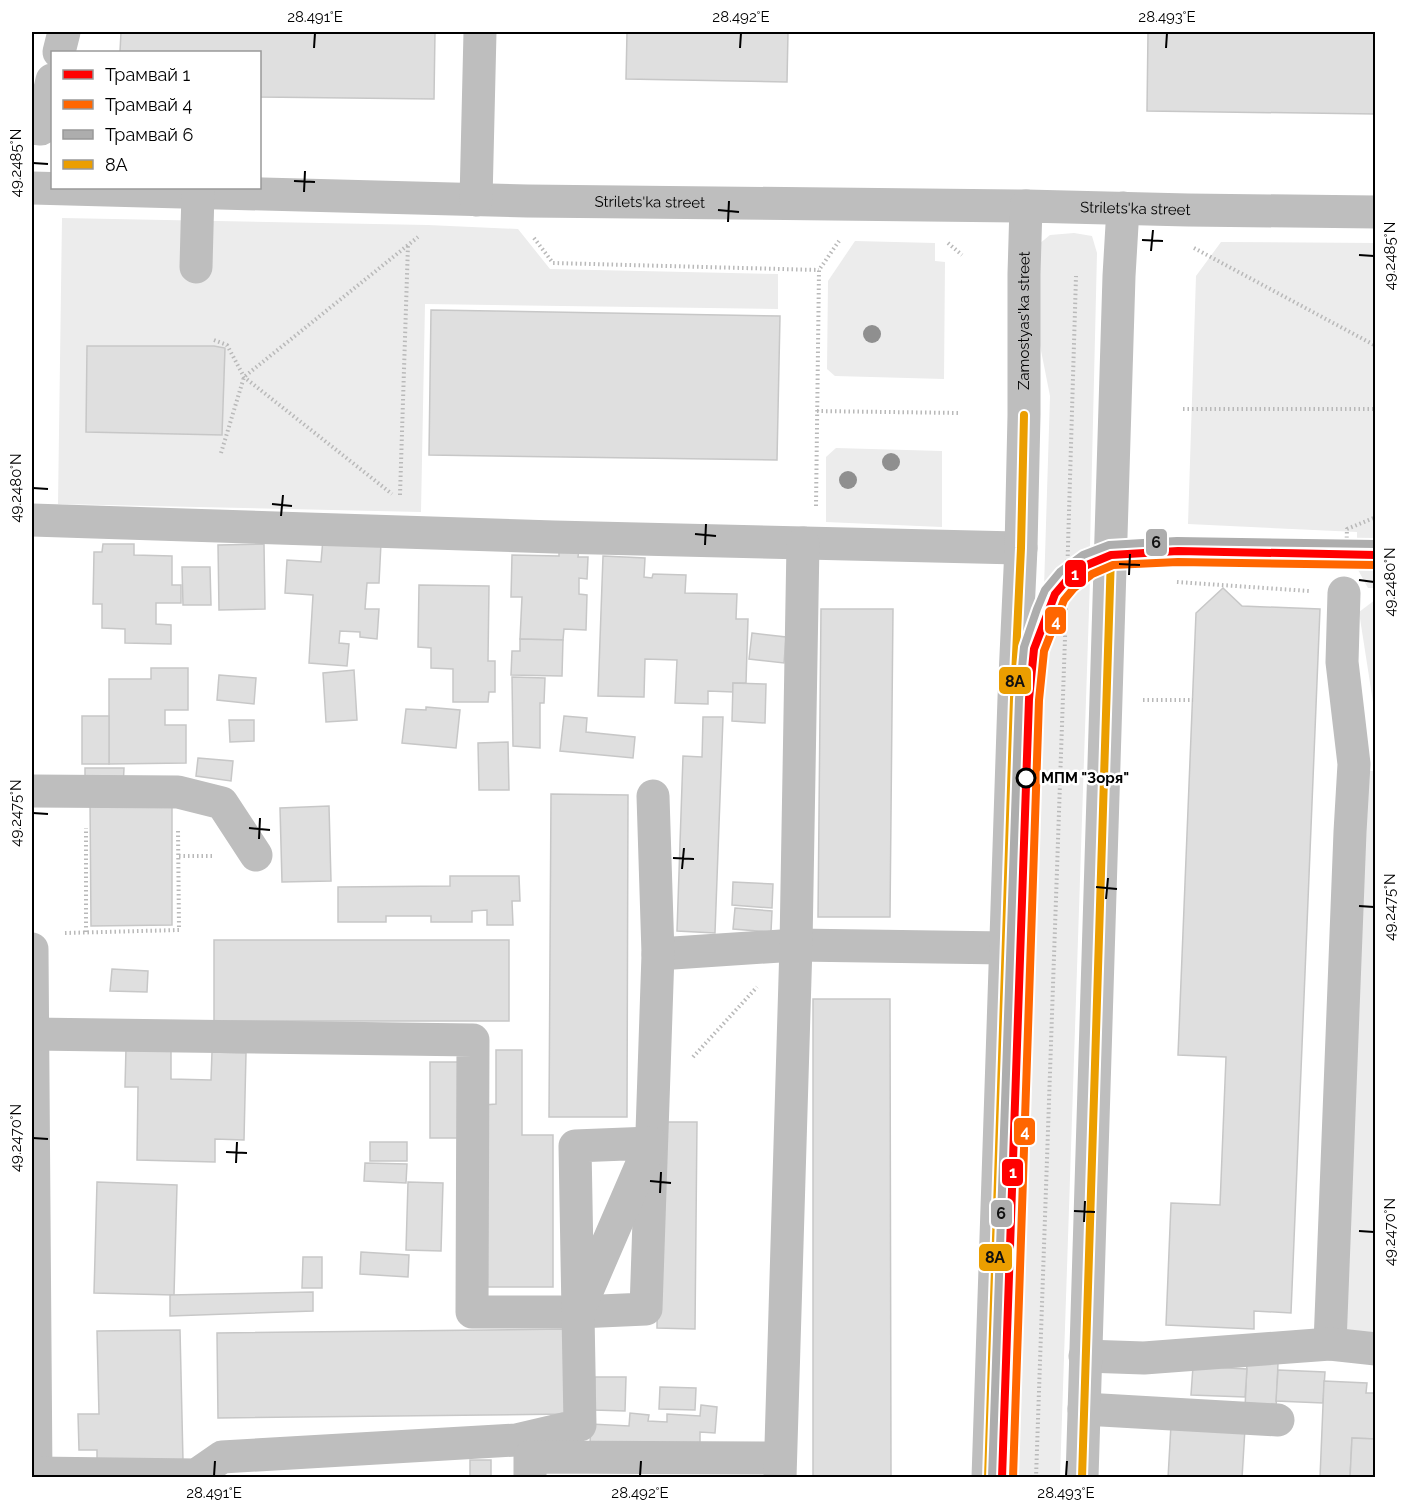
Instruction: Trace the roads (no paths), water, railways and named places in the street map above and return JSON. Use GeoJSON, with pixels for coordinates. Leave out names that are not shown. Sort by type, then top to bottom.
{"type":"FeatureCollection","features":[{"type":"Feature","properties":{"kind":"main road"},"geometry":{"type":"LineString","coordinates":[[59,51],[64,32]]}},
{"type":"Feature","properties":{"kind":"main road"},"geometry":{"type":"LineString","coordinates":[[476,200],[480,32]]}},
{"type":"Feature","properties":{"kind":"main road"},"geometry":{"type":"LineString","coordinates":[[32,128],[41,129],[51,84]]}},
{"type":"Feature","properties":{"kind":"main road","name":"Strilets'ka street"},"geometry":{"type":"LineString","coordinates":[[32,188],[51,188]]}},
{"type":"Feature","properties":{"kind":"main road","name":"Strilets'ka street"},"geometry":{"type":"LineString","coordinates":[[74,189],[527,201],[1376,212]]}},
{"type":"Feature","properties":{"kind":"main road"},"geometry":{"type":"LineString","coordinates":[[196,267],[198,192]]}},
{"type":"Feature","properties":{"kind":"main road","name":"Zamostyas'ka street"},"geometry":{"type":"LineString","coordinates":[[988,1478],[1013,710],[1021,548],[1026,206]]}},
{"type":"Feature","properties":{"kind":"main road"},"geometry":{"type":"LineString","coordinates":[[1082,1478],[1123,208]]}},
{"type":"Feature","properties":{"kind":"main road"},"geometry":{"type":"LineString","coordinates":[[32,520],[91,509],[543,537],[1021,548]]}},
{"type":"Feature","properties":{"kind":"main road"},"geometry":{"type":"LineString","coordinates":[[32,949],[36,1475],[196,1476],[222,1456],[525,1458],[780,1468],[796,945],[803,543]]}},
{"type":"Feature","properties":{"kind":"main road"},"geometry":{"type":"LineString","coordinates":[[1330,1344],[1354,764],[1342,662],[1344,593]]}},
{"type":"Feature","properties":{"kind":"main road"},"geometry":{"type":"LineString","coordinates":[[32,791],[178,792],[222,803],[256,855]]}},
{"type":"Feature","properties":{"kind":"main road"},"geometry":{"type":"LineString","coordinates":[[33,1034],[473,1040],[472,1312],[578,1312],[646,1309],[658,954],[652,796]]}},
{"type":"Feature","properties":{"kind":"main road"},"geometry":{"type":"LineString","coordinates":[[658,954],[796,945],[1006,948]]}},
{"type":"Feature","properties":{"kind":"main road"},"geometry":{"type":"LineString","coordinates":[[525,1458],[580,1425],[575,1146],[651,1143]]}},
{"type":"Feature","properties":{"kind":"main road"},"geometry":{"type":"LineString","coordinates":[[578,1312],[651,1143]]}},
{"type":"Feature","properties":{"kind":"main road"},"geometry":{"type":"LineString","coordinates":[[1085,1356],[1144,1358],[1330,1344],[1376,1349]]}},
{"type":"Feature","properties":{"kind":"main road"},"geometry":{"type":"LineString","coordinates":[[1084,1409],[1278,1420]]}},
{"type":"Feature","properties":{"kind":"tram line","name":"6"},"geometry":{"type":"LineString","coordinates":[[992,1478],[1019,699],[1024,647],[1037,609],[1045,590],[1060,572],[1083,555],[1109,545],[1177,541],[1376,544]]}},
{"type":"Feature","properties":{"kind":"tram line","name":"1"},"geometry":{"type":"LineString","coordinates":[[1002,1478],[1029,699],[1034,649],[1055,594],[1067,580],[1087,565],[1111,555],[1178,551],[1376,555]]}},
{"type":"Feature","properties":{"kind":"tram line","name":"4"},"geometry":{"type":"LineString","coordinates":[[1013,1478],[1039,700],[1044,651],[1064,600],[1074,588],[1092,574],[1113,565],[1178,562],[1376,565]]}},
{"type":"Feature","properties":{"kind":"place","name":"МПМ \"Зоря\""},"geometry":{"type":"Point","coordinates":[1026,778]}}]}
